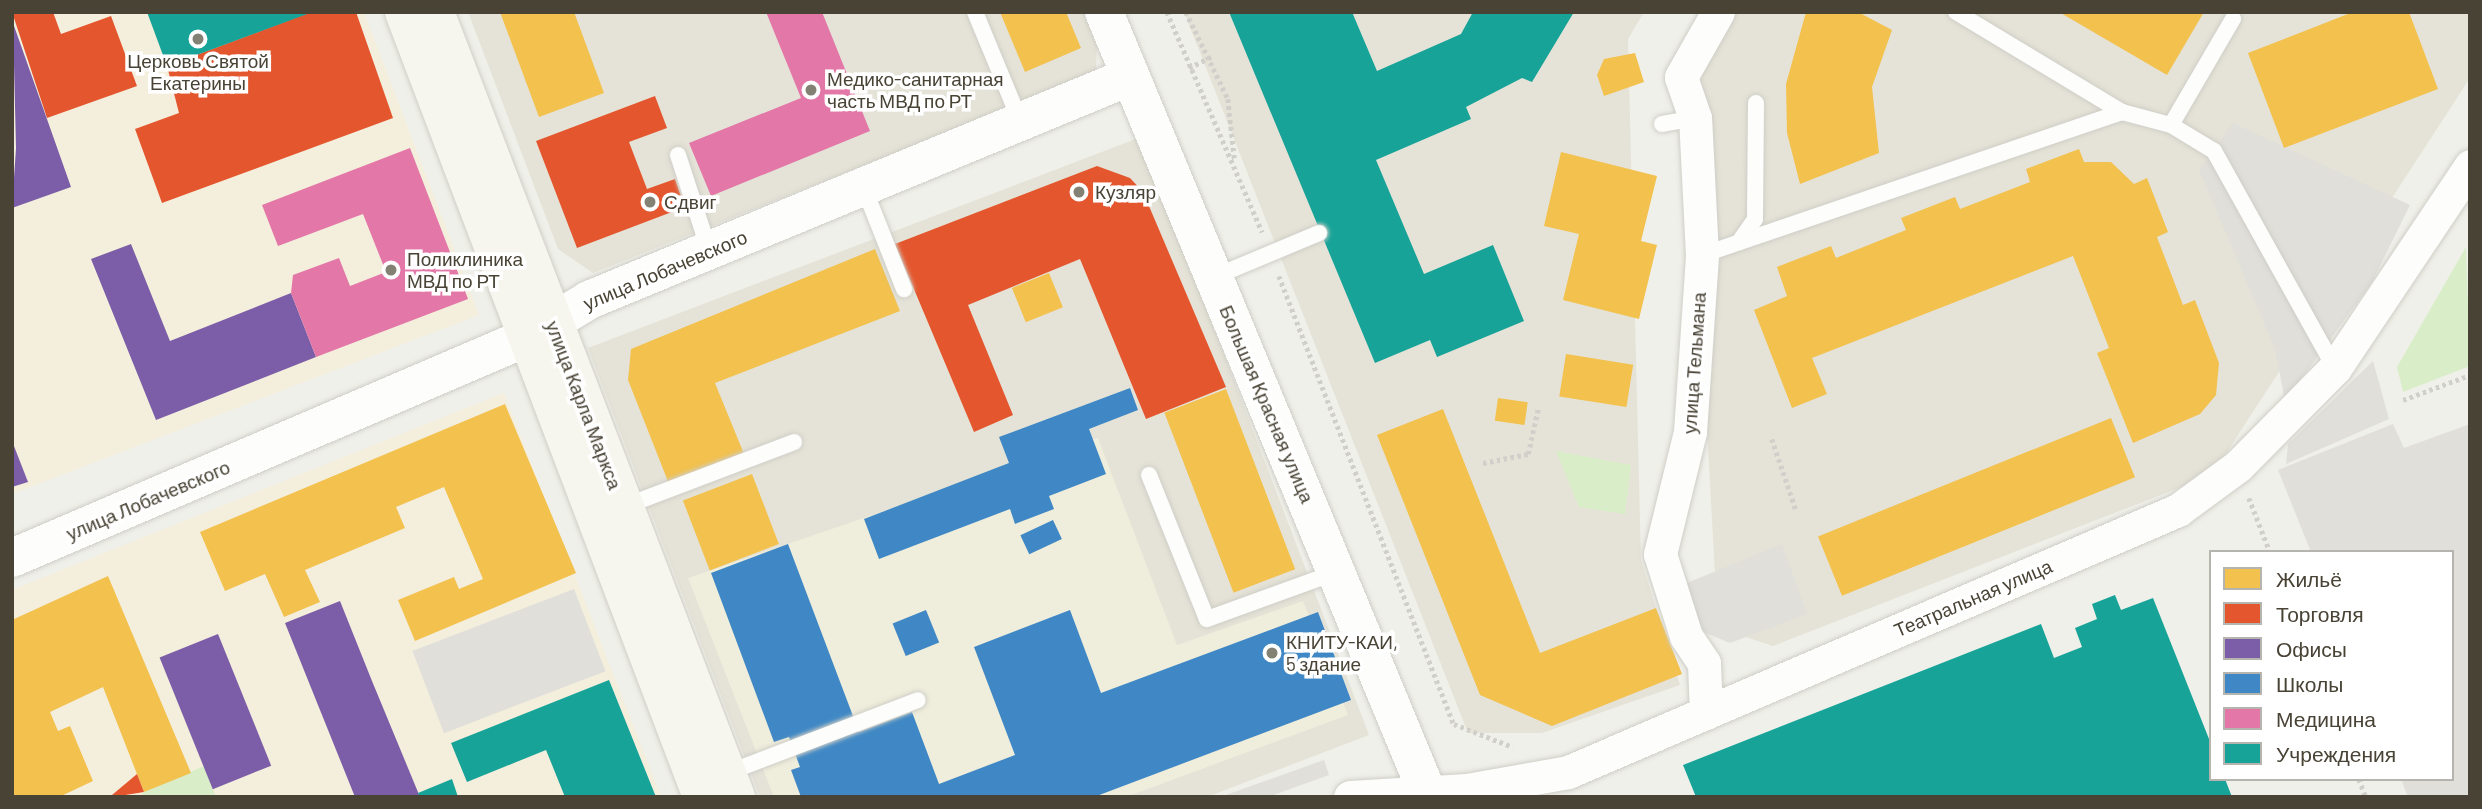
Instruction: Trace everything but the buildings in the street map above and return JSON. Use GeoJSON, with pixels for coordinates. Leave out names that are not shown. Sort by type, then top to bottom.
{"type":"FeatureCollection","features":[{"type":"Feature","properties":{"kind":"main road","name":"улица Карла Маркса"},"geometry":{"type":"LineString","coordinates":[[404,12],[540,328],[623,507],[721,789]]}},
{"type":"Feature","properties":{"kind":"main road","name":"улица Карла Маркса"},"geometry":{"type":"LineString","coordinates":[[435,12],[540,328],[721,789]]}},
{"type":"Feature","properties":{"kind":"street","name":"Большая Красная улица"},"geometry":{"type":"LineString","coordinates":[[1104,12],[1427,794]]}},
{"type":"Feature","properties":{"kind":"street","name":"улица Тельмана"},"geometry":{"type":"LineString","coordinates":[[1706,713],[1704,663],[1686,635],[1660,554],[1690,432],[1702,255],[1695,118],[1681,77],[1717,12]]}},
{"type":"Feature","properties":{"kind":"street","name":"улица Лобачевского"},"geometry":{"type":"LineString","coordinates":[[12,558],[540,328],[709,250],[1022,125],[1131,76]]}},
{"type":"Feature","properties":{"kind":"street","name":"Театральная улица"},"geometry":{"type":"LineString","coordinates":[[1350,797],[1427,794],[1568,772],[2178,510],[2211,488],[2335,368],[2467,178]]}},
{"type":"Feature","properties":{"kind":"lane"},"geometry":{"type":"LineString","coordinates":[[975,12],[1022,125]]}},
{"type":"Feature","properties":{"kind":"lane"},"geometry":{"type":"LineString","coordinates":[[1956,12],[2122,112],[2171,125],[2214,151],[2335,368]]}},
{"type":"Feature","properties":{"kind":"lane"},"geometry":{"type":"LineString","coordinates":[[2171,125],[2233,19]]}},
{"type":"Feature","properties":{"kind":"lane"},"geometry":{"type":"LineString","coordinates":[[1739,242],[1755,219],[1756,103]]}},
{"type":"Feature","properties":{"kind":"lane"},"geometry":{"type":"LineString","coordinates":[[1702,255],[2122,112]]}},
{"type":"Feature","properties":{"kind":"lane"},"geometry":{"type":"LineString","coordinates":[[1662,124],[1695,118]]}},
{"type":"Feature","properties":{"kind":"lane"},"geometry":{"type":"LineString","coordinates":[[678,155],[709,250]]}},
{"type":"Feature","properties":{"kind":"lane"},"geometry":{"type":"LineString","coordinates":[[864,188],[904,289]]}},
{"type":"Feature","properties":{"kind":"lane"},"geometry":{"type":"LineString","coordinates":[[1214,277],[1272,256],[1319,233]]}},
{"type":"Feature","properties":{"kind":"lane"},"geometry":{"type":"LineString","coordinates":[[623,507],[794,442]]}},
{"type":"Feature","properties":{"kind":"lane"},"geometry":{"type":"LineString","coordinates":[[1149,475],[1207,619],[1337,572]]}},
{"type":"Feature","properties":{"kind":"lane"},"geometry":{"type":"LineString","coordinates":[[721,789],[918,700]]}},
{"type":"Feature","properties":{"kind":"path"},"geometry":{"type":"LineString","coordinates":[[1167,12],[1189,68],[1236,165],[1454,724],[1517,748]]}},
{"type":"Feature","properties":{"kind":"path"},"geometry":{"type":"LineString","coordinates":[[1186,12],[1211,57],[1228,99],[1236,165]]}},
{"type":"Feature","properties":{"kind":"path"},"geometry":{"type":"LineString","coordinates":[[1189,68],[1211,57]]}},
{"type":"Feature","properties":{"kind":"path"},"geometry":{"type":"LineString","coordinates":[[2403,400],[2470,375]]}},
{"type":"Feature","properties":{"kind":"path"},"geometry":{"type":"LineString","coordinates":[[1483,463],[1528,454],[1538,409]]}},
{"type":"Feature","properties":{"kind":"path"},"geometry":{"type":"LineString","coordinates":[[1772,439],[1796,510]]}},
{"type":"Feature","properties":{"kind":"path"},"geometry":{"type":"LineString","coordinates":[[2250,502],[2269,550]]}},
{"type":"Feature","properties":{"kind":"shaded area"},"geometry":{"type":"Polygon","coordinates":[[[12,12],[364,12],[479,315],[12,494],[12,12]]]}},
{"type":"Feature","properties":{"kind":"shaded area"},"geometry":{"type":"Polygon","coordinates":[[[468,12],[1084,12],[1097,44],[1096,73],[593,273],[558,249],[468,12]]]}},
{"type":"Feature","properties":{"kind":"shaded area"},"geometry":{"type":"Polygon","coordinates":[[[1184,12],[1644,12],[1628,39],[1641,560],[1680,685],[1542,733],[1468,733],[1184,12]]]}},
{"type":"Feature","properties":{"kind":"shaded area"},"geometry":{"type":"Polygon","coordinates":[[[1733,12],[2470,12],[2470,78],[2212,475],[1773,646],[1718,628],[1688,86],[1733,12]]]}},
{"type":"Feature","properties":{"kind":"shaded area"},"geometry":{"type":"Polygon","coordinates":[[[2233,123],[2410,205],[2372,282],[2285,401],[2275,349],[2199,170],[2233,123]]]}},
{"type":"Feature","properties":{"kind":"shaded area"},"geometry":{"type":"Polygon","coordinates":[[[1141,137],[1369,735],[1207,797],[760,797],[588,348],[1141,137]]]}},
{"type":"Feature","properties":{"kind":"shaded area"},"geometry":{"type":"Polygon","coordinates":[[[2373,361],[2389,419],[2286,464],[2288,444],[2373,361]]]}},
{"type":"Feature","properties":{"kind":"shaded area"},"geometry":{"type":"Polygon","coordinates":[[[504,393],[661,797],[12,797],[12,590],[504,393]]]}},
{"type":"Feature","properties":{"kind":"shaded area"},"geometry":{"type":"Polygon","coordinates":[[[2393,424],[2404,448],[2470,424],[2470,797],[2408,797],[2402,781],[2454,781],[2454,550],[2310,550],[2278,470],[2393,424]]]}},
{"type":"Feature","properties":{"kind":"shaded area"},"geometry":{"type":"Polygon","coordinates":[[[1098,438],[1177,645],[1303,601],[1348,715],[1126,797],[774,797],[688,578],[1098,438]]]}},
{"type":"Feature","properties":{"kind":"shaded area"},"geometry":{"type":"Polygon","coordinates":[[[1782,544],[1807,614],[1730,643],[1701,631],[1682,585],[1782,544]]]}},
{"type":"Feature","properties":{"kind":"shaded area"},"geometry":{"type":"Polygon","coordinates":[[[574,589],[606,671],[444,733],[412,651],[574,589]]]}},
{"type":"Feature","properties":{"kind":"shaded area"},"geometry":{"type":"Polygon","coordinates":[[[1324,760],[1329,775],[1268,797],[1220,797],[1324,760]]]}},
{"type":"Feature","properties":{"kind":"green space"},"geometry":{"type":"Polygon","coordinates":[[[2466,247],[2470,366],[2403,392],[2397,367],[2466,247]]]}},
{"type":"Feature","properties":{"kind":"green space"},"geometry":{"type":"Polygon","coordinates":[[[1556,451],[1631,465],[1625,514],[1579,507],[1556,451]]]}},
{"type":"Feature","properties":{"kind":"green space"},"geometry":{"type":"Polygon","coordinates":[[[204,766],[216,797],[141,797],[144,792],[204,766]]]}},
{"type":"Feature","properties":{"kind":"place","name":"Церковь Святой Екатерины"},"geometry":{"type":"Point","coordinates":[198,39]}},
{"type":"Feature","properties":{"kind":"place","name":"Медико-санитарная часть МВД по РТ"},"geometry":{"type":"Point","coordinates":[811,90]}},
{"type":"Feature","properties":{"kind":"place","name":"Кузляр"},"geometry":{"type":"Point","coordinates":[1079,192]}},
{"type":"Feature","properties":{"kind":"place","name":"Сдвиг"},"geometry":{"type":"Point","coordinates":[650,202]}},
{"type":"Feature","properties":{"kind":"place","name":"Поликлиника МВД по РТ"},"geometry":{"type":"Point","coordinates":[391,270]}},
{"type":"Feature","properties":{"kind":"place","name":"КНИТУ-КАИ, 5 здание"},"geometry":{"type":"Point","coordinates":[1272,653]}}]}
